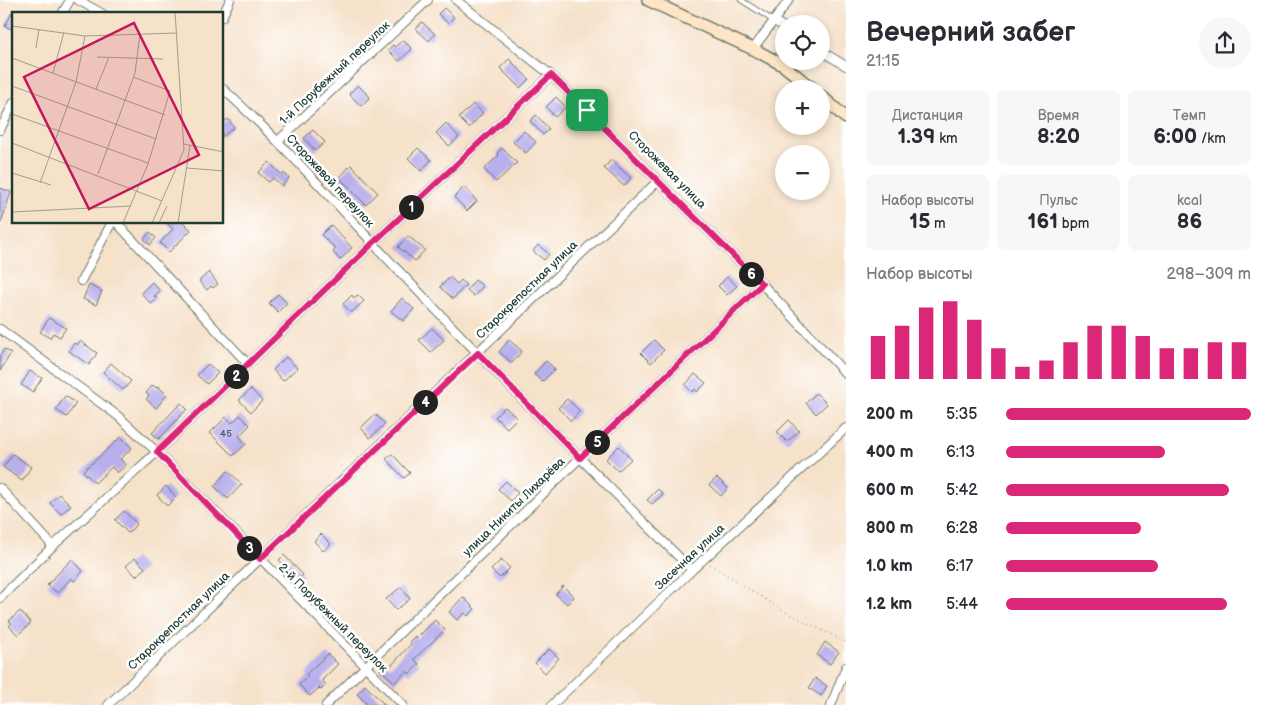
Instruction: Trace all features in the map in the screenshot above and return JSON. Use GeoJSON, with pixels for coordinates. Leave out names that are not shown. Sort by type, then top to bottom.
{"type":"FeatureCollection","features":[{"type":"Feature","properties":{"kind":"main road"},"geometry":{"type":"LineString","coordinates":[[648,0],[753,49],[783,65],[802,80]]}},
{"type":"Feature","properties":{"kind":"main road"},"geometry":{"type":"LineString","coordinates":[[830,104],[846,118]]}},
{"type":"Feature","properties":{"kind":"street"},"geometry":{"type":"LineString","coordinates":[[63,12],[70,0]]}},
{"type":"Feature","properties":{"kind":"street"},"geometry":{"type":"LineString","coordinates":[[78,0],[99,12]]}},
{"type":"Feature","properties":{"kind":"street"},"geometry":{"type":"LineString","coordinates":[[224,13],[230,0]]}},
{"type":"Feature","properties":{"kind":"street","name":"1-й Порубежный переулок"},"geometry":{"type":"LineString","coordinates":[[278,141],[428,0]]}},
{"type":"Feature","properties":{"kind":"street","name":"Сторожевая улица"},"geometry":{"type":"LineString","coordinates":[[456,0],[551,75],[762,284],[846,374]]}},
{"type":"Feature","properties":{"kind":"street"},"geometry":{"type":"LineString","coordinates":[[753,49],[789,0]]}},
{"type":"Feature","properties":{"kind":"street"},"geometry":{"type":"LineString","coordinates":[[830,56],[846,66]]}},
{"type":"Feature","properties":{"kind":"street"},"geometry":{"type":"LineString","coordinates":[[0,598],[53,546],[157,452],[373,243],[551,75]]}},
{"type":"Feature","properties":{"kind":"street","name":"Сторожевой переулок"},"geometry":{"type":"LineString","coordinates":[[224,90],[263,125],[478,353],[692,570]]}},
{"type":"Feature","properties":{"kind":"street"},"geometry":{"type":"LineString","coordinates":[[0,130],[12,106]]}},
{"type":"Feature","properties":{"kind":"street","name":"Старокрепостная улица"},"geometry":{"type":"LineString","coordinates":[[108,705],[658,181]]}},
{"type":"Feature","properties":{"kind":"street"},"geometry":{"type":"LineString","coordinates":[[81,281],[111,224]]}},
{"type":"Feature","properties":{"kind":"street"},"geometry":{"type":"LineString","coordinates":[[118,224],[248,364]]}},
{"type":"Feature","properties":{"kind":"street","name":"улица Никиты Лихарёва"},"geometry":{"type":"LineString","coordinates":[[326,705],[762,284]]}},
{"type":"Feature","properties":{"kind":"street","name":"2-й Порубежный переулок"},"geometry":{"type":"LineString","coordinates":[[0,329],[118,416],[157,452],[403,705]]}},
{"type":"Feature","properties":{"kind":"street","name":"Засечная улица"},"geometry":{"type":"LineString","coordinates":[[552,705],[692,570],[846,428]]}},
{"type":"Feature","properties":{"kind":"street"},"geometry":{"type":"LineString","coordinates":[[0,488],[53,546]]}},
{"type":"Feature","properties":{"kind":"street"},"geometry":{"type":"LineString","coordinates":[[831,705],[846,666]]}},
{"type":"Feature","properties":{"kind":"lane"},"geometry":{"type":"LineString","coordinates":[[742,0],[774,20]]}},
{"type":"Feature","properties":{"kind":"path"},"geometry":{"type":"LineString","coordinates":[[704,560],[785,612],[846,642]]}},
{"type":"Feature","properties":{"kind":"building"},"geometry":{"type":"Polygon","coordinates":[[[444,8],[454,17],[448,23],[438,14],[444,8]]]}},
{"type":"Feature","properties":{"kind":"building"},"geometry":{"type":"Polygon","coordinates":[[[12,13],[12,29],[5,26],[12,13]]]}},
{"type":"Feature","properties":{"kind":"building"},"geometry":{"type":"Polygon","coordinates":[[[422,22],[435,34],[429,41],[416,29],[422,22]]]}},
{"type":"Feature","properties":{"kind":"building"},"geometry":{"type":"Polygon","coordinates":[[[403,40],[412,49],[399,61],[388,50],[403,40]]]}},
{"type":"Feature","properties":{"kind":"building"},"geometry":{"type":"Polygon","coordinates":[[[509,59],[529,79],[520,88],[500,68],[509,59]]]}},
{"type":"Feature","properties":{"kind":"building"},"geometry":{"type":"Polygon","coordinates":[[[358,85],[370,97],[361,106],[349,94],[358,85]]]}},
{"type":"Feature","properties":{"kind":"building"},"geometry":{"type":"Polygon","coordinates":[[[556,97],[566,107],[555,117],[546,107],[556,97]]]}},
{"type":"Feature","properties":{"kind":"building"},"geometry":{"type":"Polygon","coordinates":[[[473,104],[483,113],[469,128],[459,118],[473,104]]]}},
{"type":"Feature","properties":{"kind":"building"},"geometry":{"type":"Polygon","coordinates":[[[536,115],[549,129],[543,135],[530,121],[536,115]]]}},
{"type":"Feature","properties":{"kind":"building"},"geometry":{"type":"Polygon","coordinates":[[[228,119],[234,127],[224,135],[224,122],[228,119]]]}},
{"type":"Feature","properties":{"kind":"building"},"geometry":{"type":"Polygon","coordinates":[[[446,123],[459,137],[449,146],[436,133],[446,123]]]}},
{"type":"Feature","properties":{"kind":"building"},"geometry":{"type":"Polygon","coordinates":[[[313,130],[325,142],[315,151],[304,138],[313,130]]]}},
{"type":"Feature","properties":{"kind":"building"},"geometry":{"type":"Polygon","coordinates":[[[524,131],[536,142],[526,153],[513,142],[524,131]]]}},
{"type":"Feature","properties":{"kind":"building"},"geometry":{"type":"Polygon","coordinates":[[[418,148],[431,160],[421,171],[408,158],[418,148]]]}},
{"type":"Feature","properties":{"kind":"building"},"geometry":{"type":"Polygon","coordinates":[[[502,148],[517,163],[496,182],[484,169],[499,155],[497,153],[502,148]]]}},
{"type":"Feature","properties":{"kind":"building"},"geometry":{"type":"Polygon","coordinates":[[[611,160],[631,178],[624,186],[604,168],[611,160]]]}},
{"type":"Feature","properties":{"kind":"building"},"geometry":{"type":"Polygon","coordinates":[[[269,162],[282,175],[284,173],[289,178],[282,186],[273,178],[269,182],[258,173],[269,162]]]}},
{"type":"Feature","properties":{"kind":"building"},"geometry":{"type":"Polygon","coordinates":[[[351,165],[378,193],[366,205],[339,178],[351,165]]]}},
{"type":"Feature","properties":{"kind":"building"},"geometry":{"type":"Polygon","coordinates":[[[464,187],[477,201],[467,211],[454,197],[464,187]]]}},
{"type":"Feature","properties":{"kind":"building"},"geometry":{"type":"Polygon","coordinates":[[[0,188],[11,192],[1,223],[0,222],[0,188]]]}},
{"type":"Feature","properties":{"kind":"building"},"geometry":{"type":"Polygon","coordinates":[[[168,224],[185,224],[191,230],[169,252],[160,243],[173,229],[168,224]]]}},
{"type":"Feature","properties":{"kind":"building"},"geometry":{"type":"Polygon","coordinates":[[[331,225],[352,248],[340,260],[333,252],[336,249],[321,235],[331,225]]]}},
{"type":"Feature","properties":{"kind":"building"},"geometry":{"type":"Polygon","coordinates":[[[150,232],[156,238],[150,245],[144,239],[150,232]]]}},
{"type":"Feature","properties":{"kind":"building"},"geometry":{"type":"Polygon","coordinates":[[[408,236],[425,250],[415,261],[398,247],[408,236]]]}},
{"type":"Feature","properties":{"kind":"building"},"geometry":{"type":"Polygon","coordinates":[[[538,245],[549,254],[544,260],[533,251],[538,245]]]}},
{"type":"Feature","properties":{"kind":"building"},"geometry":{"type":"Polygon","coordinates":[[[209,272],[218,284],[213,288],[211,286],[207,290],[199,281],[209,272]]]}},
{"type":"Feature","properties":{"kind":"building"},"geometry":{"type":"Polygon","coordinates":[[[450,277],[457,284],[461,280],[466,285],[453,299],[440,287],[450,277]]]}},
{"type":"Feature","properties":{"kind":"building"},"geometry":{"type":"Polygon","coordinates":[[[727,277],[737,286],[727,295],[718,286],[727,277]]]}},
{"type":"Feature","properties":{"kind":"building"},"geometry":{"type":"Polygon","coordinates":[[[475,280],[483,286],[474,296],[467,290],[475,280]]]}},
{"type":"Feature","properties":{"kind":"building"},"geometry":{"type":"Polygon","coordinates":[[[152,282],[160,291],[154,296],[157,299],[151,304],[141,293],[152,282]]]}},
{"type":"Feature","properties":{"kind":"building"},"geometry":{"type":"Polygon","coordinates":[[[89,285],[102,291],[96,305],[83,299],[89,285]]]}},
{"type":"Feature","properties":{"kind":"building"},"geometry":{"type":"Polygon","coordinates":[[[278,294],[287,303],[278,312],[269,303],[278,294]]]}},
{"type":"Feature","properties":{"kind":"building"},"geometry":{"type":"Polygon","coordinates":[[[352,295],[354,298],[358,295],[364,301],[351,313],[343,304],[352,295]]]}},
{"type":"Feature","properties":{"kind":"building"},"geometry":{"type":"Polygon","coordinates":[[[402,298],[414,309],[403,321],[391,311],[402,298]]]}},
{"type":"Feature","properties":{"kind":"building"},"geometry":{"type":"Polygon","coordinates":[[[49,318],[66,328],[60,337],[53,333],[50,338],[40,332],[49,318]]]}},
{"type":"Feature","properties":{"kind":"building"},"geometry":{"type":"Polygon","coordinates":[[[432,328],[444,340],[431,352],[419,340],[432,328]]]}},
{"type":"Feature","properties":{"kind":"building"},"geometry":{"type":"Polygon","coordinates":[[[509,340],[522,351],[512,363],[499,352],[509,340]]]}},
{"type":"Feature","properties":{"kind":"building"},"geometry":{"type":"Polygon","coordinates":[[[654,340],[664,350],[651,363],[641,353],[654,340]]]}},
{"type":"Feature","properties":{"kind":"building"},"geometry":{"type":"Polygon","coordinates":[[[80,341],[97,353],[89,365],[69,351],[74,343],[77,345],[80,341]]]}},
{"type":"Feature","properties":{"kind":"building"},"geometry":{"type":"Polygon","coordinates":[[[4,349],[11,353],[0,371],[0,356],[4,349]]]}},
{"type":"Feature","properties":{"kind":"building"},"geometry":{"type":"Polygon","coordinates":[[[286,357],[297,368],[283,381],[273,370],[286,357]]]}},
{"type":"Feature","properties":{"kind":"building"},"geometry":{"type":"Polygon","coordinates":[[[546,361],[555,369],[542,382],[534,374],[546,361]]]}},
{"type":"Feature","properties":{"kind":"building"},"geometry":{"type":"Polygon","coordinates":[[[111,363],[131,381],[123,390],[103,372],[111,363]]]}},
{"type":"Feature","properties":{"kind":"building"},"geometry":{"type":"Polygon","coordinates":[[[208,364],[218,373],[207,384],[197,375],[208,364]]]}},
{"type":"Feature","properties":{"kind":"building"},"geometry":{"type":"Polygon","coordinates":[[[30,371],[42,378],[33,392],[21,385],[30,371]]]}},
{"type":"Feature","properties":{"kind":"building"},"geometry":{"type":"Polygon","coordinates":[[[695,374],[706,383],[697,392],[695,389],[692,392],[685,385],[695,374]]]}},
{"type":"Feature","properties":{"kind":"building"},"geometry":{"type":"Polygon","coordinates":[[[153,385],[156,388],[158,386],[167,395],[156,408],[146,399],[149,396],[146,393],[153,385]]]}},
{"type":"Feature","properties":{"kind":"building"},"geometry":{"type":"Polygon","coordinates":[[[251,389],[262,401],[251,412],[239,400],[251,389]]]}},
{"type":"Feature","properties":{"kind":"building"},"geometry":{"type":"Polygon","coordinates":[[[816,393],[827,404],[816,414],[806,403],[816,393]]]}},
{"type":"Feature","properties":{"kind":"building"},"geometry":{"type":"Polygon","coordinates":[[[65,396],[76,403],[67,417],[56,410],[65,396]]]}},
{"type":"Feature","properties":{"kind":"building"},"geometry":{"type":"Polygon","coordinates":[[[567,399],[580,411],[571,421],[558,408],[567,399]]]}},
{"type":"Feature","properties":{"kind":"building"},"geometry":{"type":"Polygon","coordinates":[[[181,403],[187,409],[159,439],[152,433],[181,403]]]}},
{"type":"Feature","properties":{"kind":"building"},"geometry":{"type":"Polygon","coordinates":[[[505,407],[517,418],[507,428],[495,417],[505,407]]]}},
{"type":"Feature","properties":{"kind":"building"},"geometry":{"type":"Polygon","coordinates":[[[375,414],[385,424],[370,438],[361,428],[375,414]]]}},
{"type":"Feature","properties":{"kind":"building"},"geometry":{"type":"Polygon","coordinates":[[[240,415],[250,425],[239,436],[246,444],[233,456],[210,433],[226,417],[232,423],[240,415]]]}},
{"type":"Feature","properties":{"kind":"building"},"geometry":{"type":"Polygon","coordinates":[[[789,420],[799,431],[787,442],[777,432],[789,420]]]}},
{"type":"Feature","properties":{"kind":"building"},"geometry":{"type":"Polygon","coordinates":[[[121,437],[132,448],[120,459],[126,465],[117,473],[112,467],[95,483],[83,471],[121,437]]]}},
{"type":"Feature","properties":{"kind":"building"},"geometry":{"type":"Polygon","coordinates":[[[619,446],[631,459],[618,471],[606,459],[619,446]]]}},
{"type":"Feature","properties":{"kind":"building"},"geometry":{"type":"Polygon","coordinates":[[[13,454],[31,467],[22,481],[3,467],[13,454]]]}},
{"type":"Feature","properties":{"kind":"building"},"geometry":{"type":"Polygon","coordinates":[[[392,454],[410,473],[404,478],[386,459],[392,454]]]}},
{"type":"Feature","properties":{"kind":"building"},"geometry":{"type":"Polygon","coordinates":[[[228,471],[242,484],[228,499],[214,486],[228,471]]]}},
{"type":"Feature","properties":{"kind":"building"},"geometry":{"type":"Polygon","coordinates":[[[717,478],[728,488],[721,496],[709,485],[717,478]]]}},
{"type":"Feature","properties":{"kind":"building"},"geometry":{"type":"Polygon","coordinates":[[[506,481],[518,493],[511,501],[498,489],[506,481]]]}},
{"type":"Feature","properties":{"kind":"building"},"geometry":{"type":"Polygon","coordinates":[[[166,486],[176,497],[167,506],[157,495],[166,486]]]}},
{"type":"Feature","properties":{"kind":"building"},"geometry":{"type":"Polygon","coordinates":[[[658,489],[663,494],[652,504],[647,500],[658,489]]]}},
{"type":"Feature","properties":{"kind":"building"},"geometry":{"type":"Polygon","coordinates":[[[59,494],[71,505],[61,514],[50,503],[59,494]]]}},
{"type":"Feature","properties":{"kind":"building"},"geometry":{"type":"Polygon","coordinates":[[[124,511],[137,524],[128,533],[115,520],[124,511]]]}},
{"type":"Feature","properties":{"kind":"building"},"geometry":{"type":"Polygon","coordinates":[[[321,534],[331,544],[323,551],[314,541],[321,534]]]}},
{"type":"Feature","properties":{"kind":"building"},"geometry":{"type":"Polygon","coordinates":[[[284,555],[303,575],[298,580],[279,560],[284,555]]]}},
{"type":"Feature","properties":{"kind":"building"},"geometry":{"type":"Polygon","coordinates":[[[135,558],[145,568],[136,576],[126,566],[135,558]]]}},
{"type":"Feature","properties":{"kind":"building"},"geometry":{"type":"Polygon","coordinates":[[[72,559],[83,571],[74,581],[71,578],[58,593],[47,585],[72,559]]]}},
{"type":"Feature","properties":{"kind":"building"},"geometry":{"type":"Polygon","coordinates":[[[501,560],[510,568],[500,578],[491,570],[501,560]]]}},
{"type":"Feature","properties":{"kind":"building"},"geometry":{"type":"Polygon","coordinates":[[[563,586],[574,597],[567,604],[556,594],[563,586]]]}},
{"type":"Feature","properties":{"kind":"building"},"geometry":{"type":"Polygon","coordinates":[[[401,587],[410,599],[396,610],[386,599],[401,587]]]}},
{"type":"Feature","properties":{"kind":"building"},"geometry":{"type":"Polygon","coordinates":[[[463,597],[475,609],[468,616],[465,613],[457,620],[449,612],[463,597]]]}},
{"type":"Feature","properties":{"kind":"building"},"geometry":{"type":"Polygon","coordinates":[[[20,611],[31,623],[18,635],[9,626],[12,623],[9,621],[20,611]]]}},
{"type":"Feature","properties":{"kind":"building"},"geometry":{"type":"Polygon","coordinates":[[[435,620],[445,630],[414,659],[419,664],[409,674],[406,671],[395,683],[380,669],[386,663],[390,667],[411,644],[409,642],[415,636],[417,638],[435,620]]]}},
{"type":"Feature","properties":{"kind":"building"},"geometry":{"type":"Polygon","coordinates":[[[825,642],[839,652],[830,664],[817,655],[825,642]]]}},
{"type":"Feature","properties":{"kind":"building"},"geometry":{"type":"Polygon","coordinates":[[[549,649],[559,658],[545,673],[535,663],[549,649]]]}},
{"type":"Feature","properties":{"kind":"building"},"geometry":{"type":"Polygon","coordinates":[[[328,654],[338,664],[322,680],[326,685],[310,696],[299,685],[308,676],[306,674],[328,654]]]}},
{"type":"Feature","properties":{"kind":"building"},"geometry":{"type":"Polygon","coordinates":[[[815,678],[827,686],[821,696],[809,688],[815,678]]]}},
{"type":"Feature","properties":{"kind":"building"},"geometry":{"type":"Polygon","coordinates":[[[365,685],[385,705],[368,705],[357,694],[365,685]]]}},
{"type":"Feature","properties":{"kind":"route"},"geometry":{"type":"LineString","coordinates":[[551,75],[587,110],[762,284],[580,458],[478,353],[260,559],[157,452],[373,243],[551,75]]}}]}
